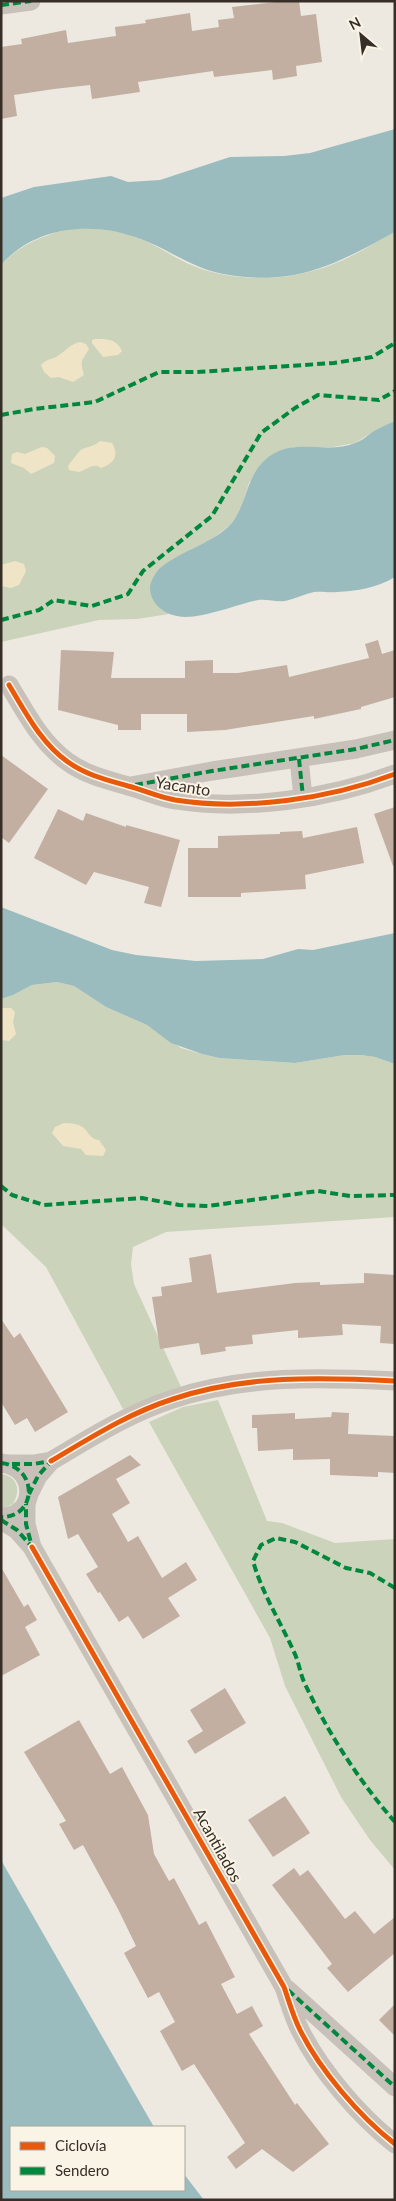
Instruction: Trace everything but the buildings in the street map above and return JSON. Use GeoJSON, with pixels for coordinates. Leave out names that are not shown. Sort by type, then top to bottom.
{"type":"FeatureCollection","features":[{"type":"Feature","properties":{"kind":"street"},"geometry":{"type":"LineString","coordinates":[[1,5],[31,1]]}},
{"type":"Feature","properties":{"kind":"street","name":"Yacanto"},"geometry":{"type":"LineString","coordinates":[[9,684],[42,739],[56,753],[83,771],[152,795],[176,800],[217,804],[246,803],[303,798],[368,784],[395,774]]}},
{"type":"Feature","properties":{"kind":"street","name":"Yacanto"},"geometry":{"type":"LineString","coordinates":[[130,786],[212,771],[299,759],[395,740]]}},
{"type":"Feature","properties":{"kind":"street"},"geometry":{"type":"LineString","coordinates":[[299,759],[303,798]]}},
{"type":"Feature","properties":{"kind":"street"},"geometry":{"type":"LineString","coordinates":[[5,1464],[34,1464],[51,1461],[138,1412],[173,1399],[206,1390],[275,1380],[344,1378],[395,1381]]}},
{"type":"Feature","properties":{"kind":"street"},"geometry":{"type":"LineString","coordinates":[[1,1519],[13,1516],[27,1499],[38,1476],[51,1461]]}},
{"type":"Feature","properties":{"kind":"street"},"geometry":{"type":"LineString","coordinates":[[5,1464],[16,1467],[26,1478],[26,1524],[32,1547]]}},
{"type":"Feature","properties":{"kind":"street"},"geometry":{"type":"LineString","coordinates":[[1,1519],[17,1530],[32,1547]]}},
{"type":"Feature","properties":{"kind":"street","name":"Acantilados"},"geometry":{"type":"LineString","coordinates":[[32,1547],[284,1987],[300,2030],[316,2056],[358,2109],[393,2139]]}},
{"type":"Feature","properties":{"kind":"street","name":"Acantilados"},"geometry":{"type":"LineString","coordinates":[[284,1987],[395,2087]]}},
{"type":"Feature","properties":{"kind":"green space"},"geometry":{"type":"Polygon","coordinates":[[[75,228],[90,228],[128,235],[149,243],[182,261],[206,270],[223,275],[260,278],[296,275],[314,271],[339,262],[395,232],[395,421],[355,443],[333,447],[294,447],[265,461],[249,483],[240,512],[229,526],[209,541],[160,569],[161,609],[169,614],[137,619],[99,620],[1,642],[1,265],[17,251],[35,240],[75,228]]]}},
{"type":"Feature","properties":{"kind":"green space"},"geometry":{"type":"Polygon","coordinates":[[[57,982],[74,986],[106,1007],[147,1025],[181,1048],[202,1054],[219,1058],[295,1063],[345,1055],[361,1055],[375,1057],[395,1064],[395,1217],[166,1232],[133,1247],[131,1264],[134,1284],[181,1387],[123,1409],[46,1267],[1,1224],[1,999],[32,985],[57,982]]]}},
{"type":"Feature","properties":{"kind":"green space"},"geometry":{"type":"Polygon","coordinates":[[[218,1400],[267,1521],[282,1523],[335,1543],[395,1539],[395,1870],[370,1840],[341,1797],[285,1686],[270,1638],[149,1422],[183,1407],[218,1400]]]}},
{"type":"Feature","properties":{"kind":"green space"},"geometry":{"type":"Polygon","coordinates":[[[1,1474],[7,1475],[14,1481],[17,1494],[13,1504],[1,1509],[1,1474]]]}},
{"type":"Feature","properties":{"kind":"sand"},"geometry":{"type":"Polygon","coordinates":[[[92,340],[114,342],[122,351],[118,355],[103,357],[92,343],[92,340]]]}},
{"type":"Feature","properties":{"kind":"sand"},"geometry":{"type":"Polygon","coordinates":[[[80,342],[86,344],[89,349],[82,361],[84,375],[73,382],[59,377],[51,378],[44,372],[41,365],[43,363],[57,357],[71,346],[80,342]]]}},
{"type":"Feature","properties":{"kind":"sand"},"geometry":{"type":"Polygon","coordinates":[[[100,441],[112,443],[115,456],[112,462],[101,468],[93,466],[79,472],[69,470],[68,466],[80,451],[100,441]]]}},
{"type":"Feature","properties":{"kind":"sand"},"geometry":{"type":"Polygon","coordinates":[[[42,447],[47,448],[55,456],[54,463],[31,474],[24,468],[11,463],[12,454],[17,452],[25,454],[42,447]]]}},
{"type":"Feature","properties":{"kind":"sand"},"geometry":{"type":"Polygon","coordinates":[[[15,561],[24,564],[26,571],[19,585],[11,588],[1,586],[1,565],[15,561]]]}},
{"type":"Feature","properties":{"kind":"sand"},"geometry":{"type":"Polygon","coordinates":[[[1,1008],[11,1008],[15,1012],[13,1022],[16,1034],[9,1041],[1,1040],[1,1008]]]}},
{"type":"Feature","properties":{"kind":"sand"},"geometry":{"type":"Polygon","coordinates":[[[64,1123],[80,1126],[92,1137],[99,1140],[106,1150],[103,1156],[86,1155],[81,1149],[63,1146],[52,1133],[55,1127],[64,1123]]]}},
{"type":"Feature","properties":{"kind":"water"},"geometry":{"type":"Polygon","coordinates":[[[395,129],[395,232],[336,262],[316,269],[276,277],[254,278],[229,275],[203,268],[135,237],[99,229],[63,231],[46,235],[29,242],[14,252],[1,265],[1,198],[34,187],[111,176],[128,182],[160,180],[230,157],[284,156],[310,153],[395,129]]]}},
{"type":"Feature","properties":{"kind":"water"},"geometry":{"type":"Polygon","coordinates":[[[395,421],[395,577],[381,584],[359,590],[314,592],[285,601],[258,600],[195,616],[172,615],[155,603],[150,588],[158,570],[168,562],[212,539],[228,527],[240,510],[257,470],[273,454],[293,448],[345,446],[360,441],[374,431],[395,421]]]}},
{"type":"Feature","properties":{"kind":"water"},"geometry":{"type":"Polygon","coordinates":[[[1,907],[112,950],[136,955],[196,961],[263,959],[298,949],[313,950],[395,933],[395,1064],[375,1057],[361,1055],[345,1055],[295,1063],[219,1058],[202,1054],[171,1043],[147,1025],[106,1007],[74,986],[57,982],[32,985],[1,999],[1,907]]]}},
{"type":"Feature","properties":{"kind":"water"},"geometry":{"type":"Polygon","coordinates":[[[1,1860],[153,2126],[10,2126],[10,2191],[185,2191],[185,2175],[204,2200],[1,2200],[1,1860]]]}},
{"type":"Feature","properties":{"kind":"marked path"},"geometry":{"type":"LineString","coordinates":[[1,5],[31,1]]}},
{"type":"Feature","properties":{"kind":"marked path"},"geometry":{"type":"LineString","coordinates":[[1,415],[95,402],[159,372],[197,372],[334,363],[372,357],[395,343]]}},
{"type":"Feature","properties":{"kind":"marked path"},"geometry":{"type":"LineString","coordinates":[[1,620],[39,610],[54,600],[92,606],[128,594],[143,571],[212,516],[261,433],[295,408],[318,395],[379,400],[395,391]]}},
{"type":"Feature","properties":{"kind":"marked path"},"geometry":{"type":"LineString","coordinates":[[135,785],[356,749],[395,740]]}},
{"type":"Feature","properties":{"kind":"marked path"},"geometry":{"type":"LineString","coordinates":[[299,759],[303,797]]}},
{"type":"Feature","properties":{"kind":"marked path"},"geometry":{"type":"LineString","coordinates":[[1,1186],[12,1195],[44,1205],[142,1198],[179,1205],[208,1206],[318,1191],[350,1196],[395,1195]]}},
{"type":"Feature","properties":{"kind":"marked path"},"geometry":{"type":"LineString","coordinates":[[12,1464],[34,1464],[51,1461],[38,1476],[29,1494]]}},
{"type":"Feature","properties":{"kind":"marked path"},"geometry":{"type":"LineString","coordinates":[[1,1463],[13,1467],[22,1473],[27,1482],[29,1492],[22,1510],[13,1515],[1,1517]]}},
{"type":"Feature","properties":{"kind":"marked path"},"geometry":{"type":"LineString","coordinates":[[1,1520],[17,1530],[32,1547],[26,1524],[26,1504]]}},
{"type":"Feature","properties":{"kind":"marked path"},"geometry":{"type":"LineString","coordinates":[[395,1588],[370,1573],[346,1568],[295,1542],[276,1538],[261,1545],[253,1561],[266,1596],[296,1656],[303,1680],[314,1702],[345,1756],[395,1822]]}},
{"type":"Feature","properties":{"kind":"marked path"},"geometry":{"type":"LineString","coordinates":[[288,1990],[395,2087]]}},
{"type":"Feature","properties":{"kind":"cycle path"},"geometry":{"type":"LineString","coordinates":[[9,685],[42,737],[68,762],[97,777],[169,799],[230,804],[286,800],[343,790],[395,774]]}},
{"type":"Feature","properties":{"kind":"cycle path"},"geometry":{"type":"LineString","coordinates":[[51,1461],[141,1411],[200,1391],[255,1382],[283,1380],[395,1381]]}},
{"type":"Feature","properties":{"kind":"cycle path"},"geometry":{"type":"LineString","coordinates":[[32,1547],[284,1987],[295,2019],[308,2045],[329,2076],[354,2106],[395,2144]]}}]}
